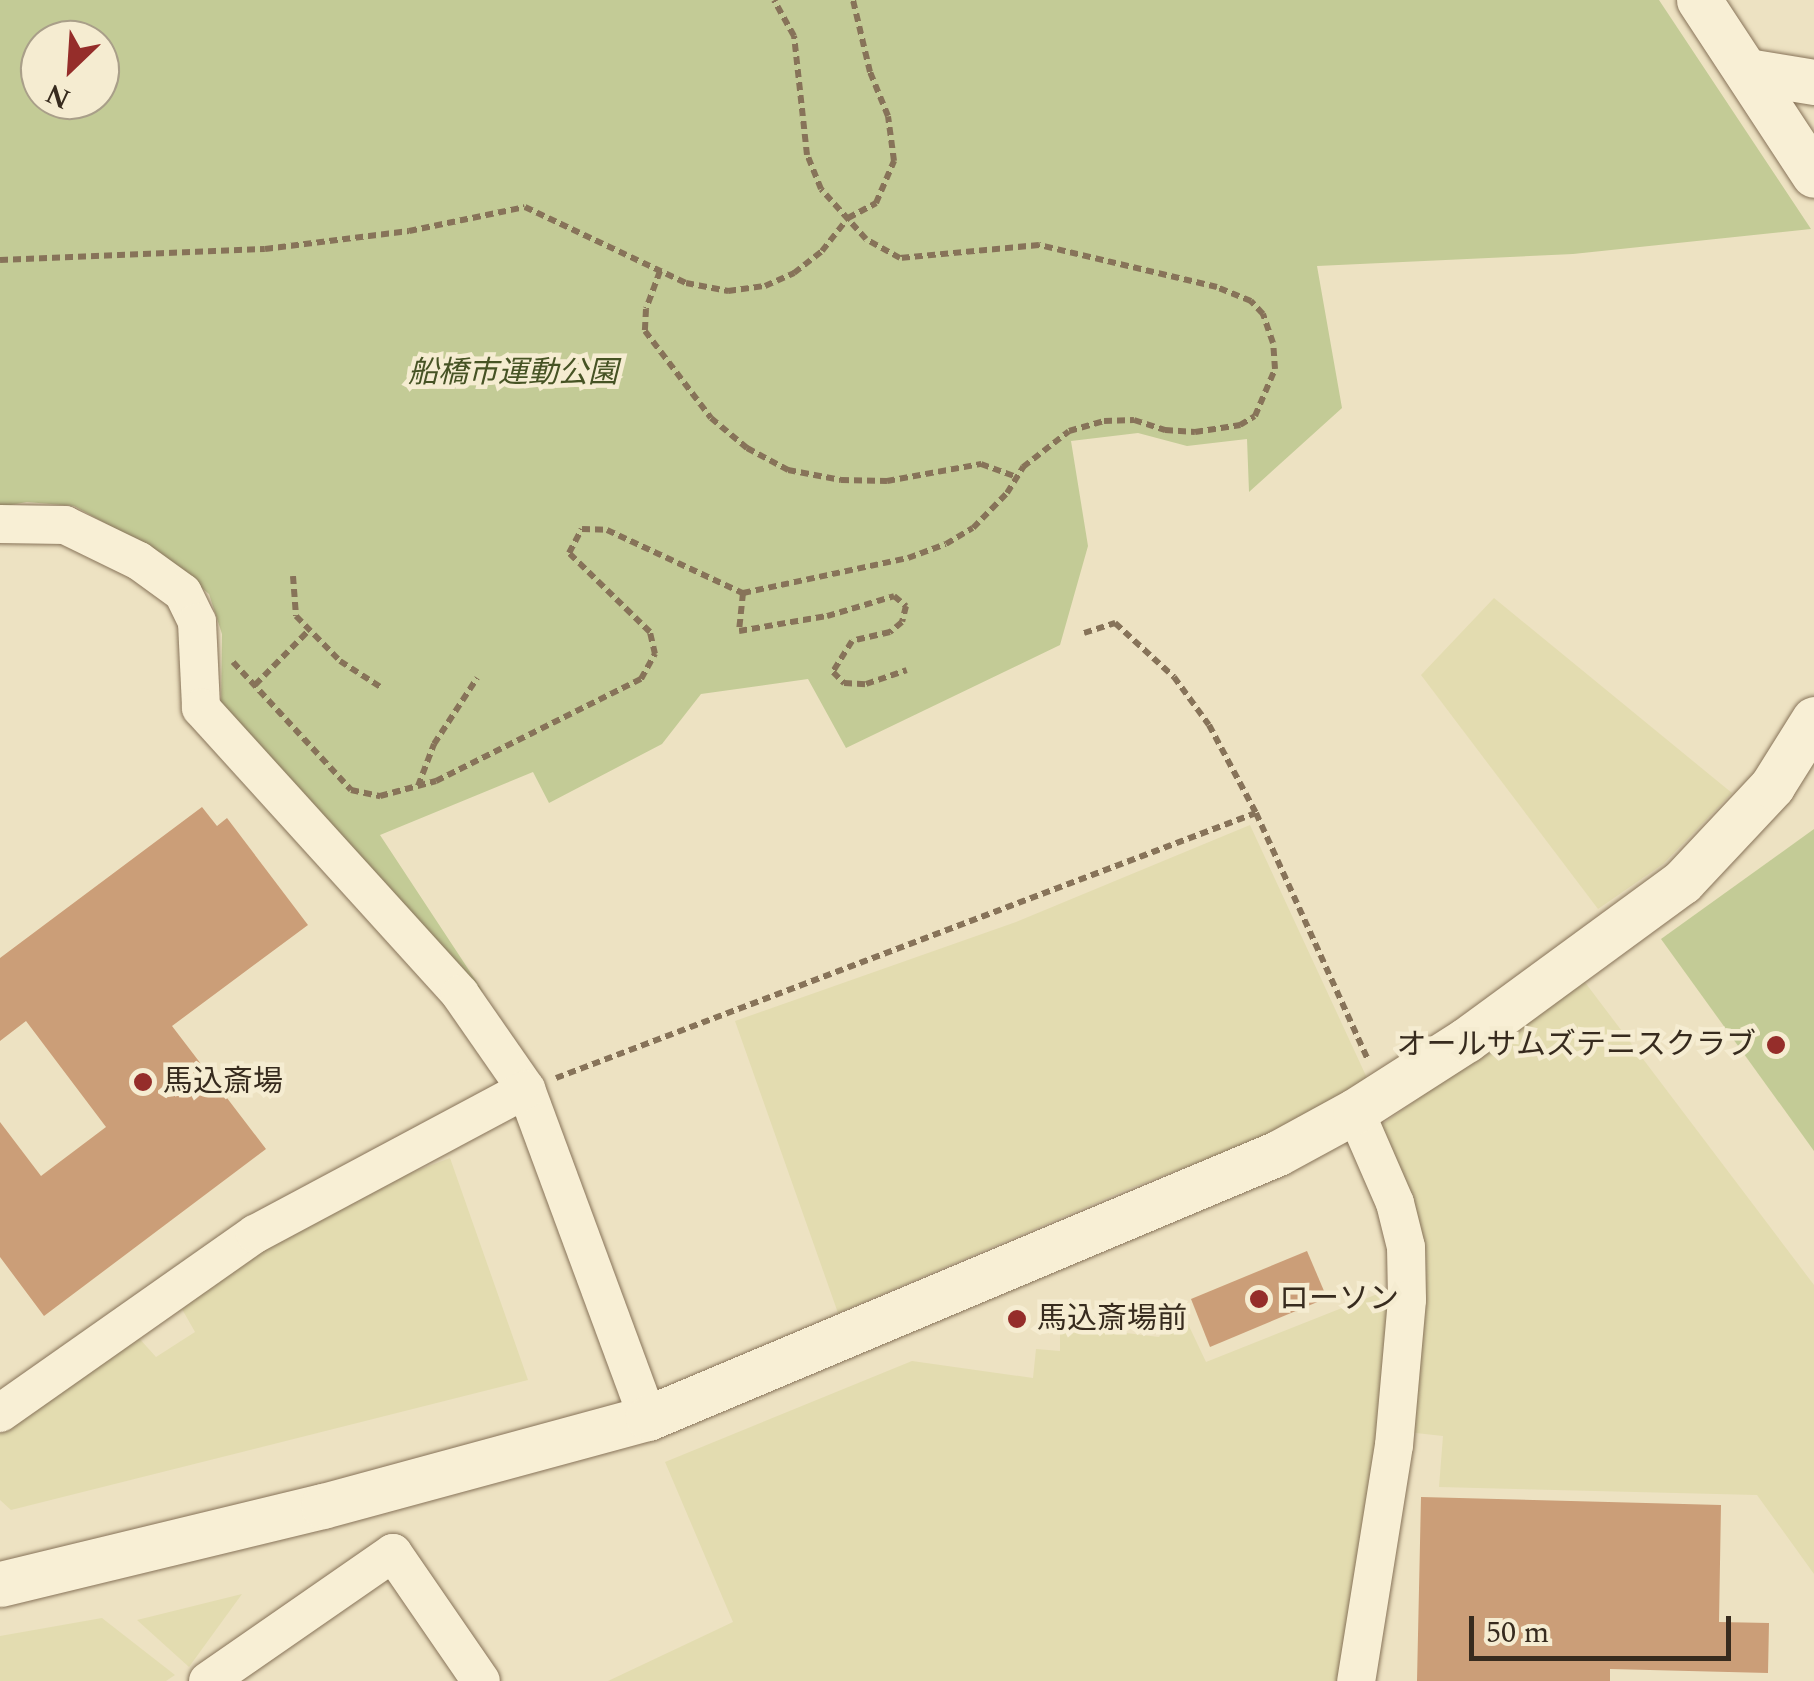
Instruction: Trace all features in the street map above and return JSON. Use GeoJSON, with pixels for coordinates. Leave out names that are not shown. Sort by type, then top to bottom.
{"type":"FeatureCollection","features":[{"type":"Feature","properties":{"kind":"street"},"geometry":{"type":"LineString","coordinates":[[1698,0],[1814,175]]}},
{"type":"Feature","properties":{"kind":"street"},"geometry":{"type":"LineString","coordinates":[[1747,72],[1814,82]]}},
{"type":"Feature","properties":{"kind":"street"},"geometry":{"type":"LineString","coordinates":[[0,524],[65,524],[139,562],[183,593],[198,622],[201,708],[460,994],[526,1089],[648,1418]]}},
{"type":"Feature","properties":{"kind":"street"},"geometry":{"type":"LineString","coordinates":[[0,1584],[322,1506],[648,1418],[1278,1153],[1369,1102],[1466,1040],[1682,882],[1772,786],[1814,719]]}},
{"type":"Feature","properties":{"kind":"street"},"geometry":{"type":"LineString","coordinates":[[0,1413],[254,1234],[526,1089]]}},
{"type":"Feature","properties":{"kind":"street"},"geometry":{"type":"LineString","coordinates":[[1356,1681],[1394,1445],[1407,1300],[1406,1247],[1369,1102]]}},
{"type":"Feature","properties":{"kind":"street"},"geometry":{"type":"LineString","coordinates":[[208,1681],[393,1553],[482,1681]]}},
{"type":"Feature","properties":{"kind":"path"},"geometry":{"type":"LineString","coordinates":[[198,622],[351,790],[380,796],[418,786],[640,679],[655,654],[650,632],[569,553],[582,529],[606,530],[743,594],[908,558],[946,544],[973,528],[1044,447],[1068,431],[1104,421],[1134,420],[1165,430],[1195,432],[1240,425],[1255,416],[1274,370],[1273,343],[1263,314],[1251,301],[1218,286],[1039,245],[900,258],[866,239],[821,189],[808,156],[794,36],[774,0]]}},
{"type":"Feature","properties":{"kind":"path"},"geometry":{"type":"LineString","coordinates":[[0,260],[265,249],[409,231],[525,207],[686,283],[728,290],[765,286],[794,273],[822,252],[848,218],[876,203],[894,162],[888,116],[870,72],[854,0]]}},
{"type":"Feature","properties":{"kind":"path"},"geometry":{"type":"LineString","coordinates":[[660,272],[646,309],[645,331],[711,418],[747,448],[788,470],[841,480],[887,481],[981,464],[1017,476]]}},
{"type":"Feature","properties":{"kind":"path"},"geometry":{"type":"LineString","coordinates":[[293,576],[296,616],[340,661],[382,688]]}},
{"type":"Feature","properties":{"kind":"path"},"geometry":{"type":"LineString","coordinates":[[743,594],[738,631],[828,616],[894,596],[906,606],[902,622],[890,632],[852,641],[833,672],[844,683],[866,684],[907,670]]}},
{"type":"Feature","properties":{"kind":"path"},"geometry":{"type":"LineString","coordinates":[[1084,633],[1114,623],[1174,677],[1208,725],[1256,814],[1369,1102]]}},
{"type":"Feature","properties":{"kind":"path"},"geometry":{"type":"LineString","coordinates":[[255,685],[308,631]]}},
{"type":"Feature","properties":{"kind":"path"},"geometry":{"type":"LineString","coordinates":[[418,786],[434,744],[476,678]]}},
{"type":"Feature","properties":{"kind":"path"},"geometry":{"type":"LineString","coordinates":[[526,1089],[1256,814]]}},
{"type":"Feature","properties":{"kind":"shaded area"},"geometry":{"type":"Polygon","coordinates":[[[1494,598],[1732,793],[1663,864],[1598,909],[1421,675],[1494,598]]]}},
{"type":"Feature","properties":{"kind":"shaded area"},"geometry":{"type":"Polygon","coordinates":[[[1250,825],[1367,1078],[1275,1133],[1128,1189],[838,1313],[735,1021],[1016,922],[1250,825]]]}},
{"type":"Feature","properties":{"kind":"shaded area"},"geometry":{"type":"Polygon","coordinates":[[[1584,981],[1814,1285],[1814,1574],[1757,1495],[1439,1487],[1443,1436],[1407,1432],[1377,1128],[1584,981]]]}},
{"type":"Feature","properties":{"kind":"shaded area"},"geometry":{"type":"Polygon","coordinates":[[[450,1158],[528,1380],[11,1510],[0,1500],[0,1433],[138,1337],[156,1357],[195,1332],[182,1309],[266,1245],[345,1198],[450,1158]]]}},
{"type":"Feature","properties":{"kind":"shaded area"},"geometry":{"type":"Polygon","coordinates":[[[1390,1289],[1382,1438],[1341,1681],[608,1681],[733,1622],[665,1462],[912,1361],[1033,1378],[1036,1349],[1060,1351],[1060,1325],[1159,1337],[1179,1305],[1206,1362],[1390,1289]]]}},
{"type":"Feature","properties":{"kind":"shaded area"},"geometry":{"type":"Polygon","coordinates":[[[242,1594],[189,1667],[137,1620],[242,1594]]]}},
{"type":"Feature","properties":{"kind":"shaded area"},"geometry":{"type":"Polygon","coordinates":[[[102,1618],[175,1675],[166,1681],[0,1681],[0,1636],[102,1618]]]}},
{"type":"Feature","properties":{"kind":"green space","name":"船橋市運動公園"},"geometry":{"type":"Polygon","coordinates":[[[0,0],[1659,0],[1811,229],[1573,254],[1317,266],[1342,408],[1249,492],[1247,439],[1187,446],[1138,433],[1071,441],[1088,546],[1060,645],[846,748],[808,679],[701,694],[662,744],[549,803],[533,772],[380,835],[484,993],[221,711],[222,634],[209,594],[162,554],[74,506],[27,502],[0,507],[0,0]]]}},
{"type":"Feature","properties":{"kind":"green space","name":"オールサムズテニスクラブ"},"geometry":{"type":"Polygon","coordinates":[[[1814,829],[1814,1151],[1661,939],[1814,829]]]}},
{"type":"Feature","properties":{"kind":"building","name":"馬込斎場"},"geometry":{"type":"Polygon","coordinates":[[[202,807],[217,826],[227,818],[308,925],[172,1026],[266,1149],[44,1316],[0,1257],[0,1122],[41,1176],[106,1127],[26,1021],[0,1041],[0,958],[202,807]]]}},
{"type":"Feature","properties":{"kind":"building","name":"ローソン"},"geometry":{"type":"Polygon","coordinates":[[[1307,1251],[1327,1298],[1210,1347],[1191,1299],[1307,1251]]]}},
{"type":"Feature","properties":{"kind":"building"},"geometry":{"type":"Polygon","coordinates":[[[1421,1497],[1721,1505],[1719,1622],[1769,1623],[1768,1673],[1610,1669],[1610,1681],[1417,1681],[1421,1497]]]}},
{"type":"Feature","properties":{"kind":"place","name":"オールサムズテニスクラブ"},"geometry":{"type":"Point","coordinates":[1776,1045]}},
{"type":"Feature","properties":{"kind":"place","name":"馬込斎場"},"geometry":{"type":"Point","coordinates":[143,1082]}},
{"type":"Feature","properties":{"kind":"place","name":"ローソン"},"geometry":{"type":"Point","coordinates":[1259,1299]}},
{"type":"Feature","properties":{"kind":"place","name":"馬込斎場前"},"geometry":{"type":"Point","coordinates":[1017,1319]}}]}
